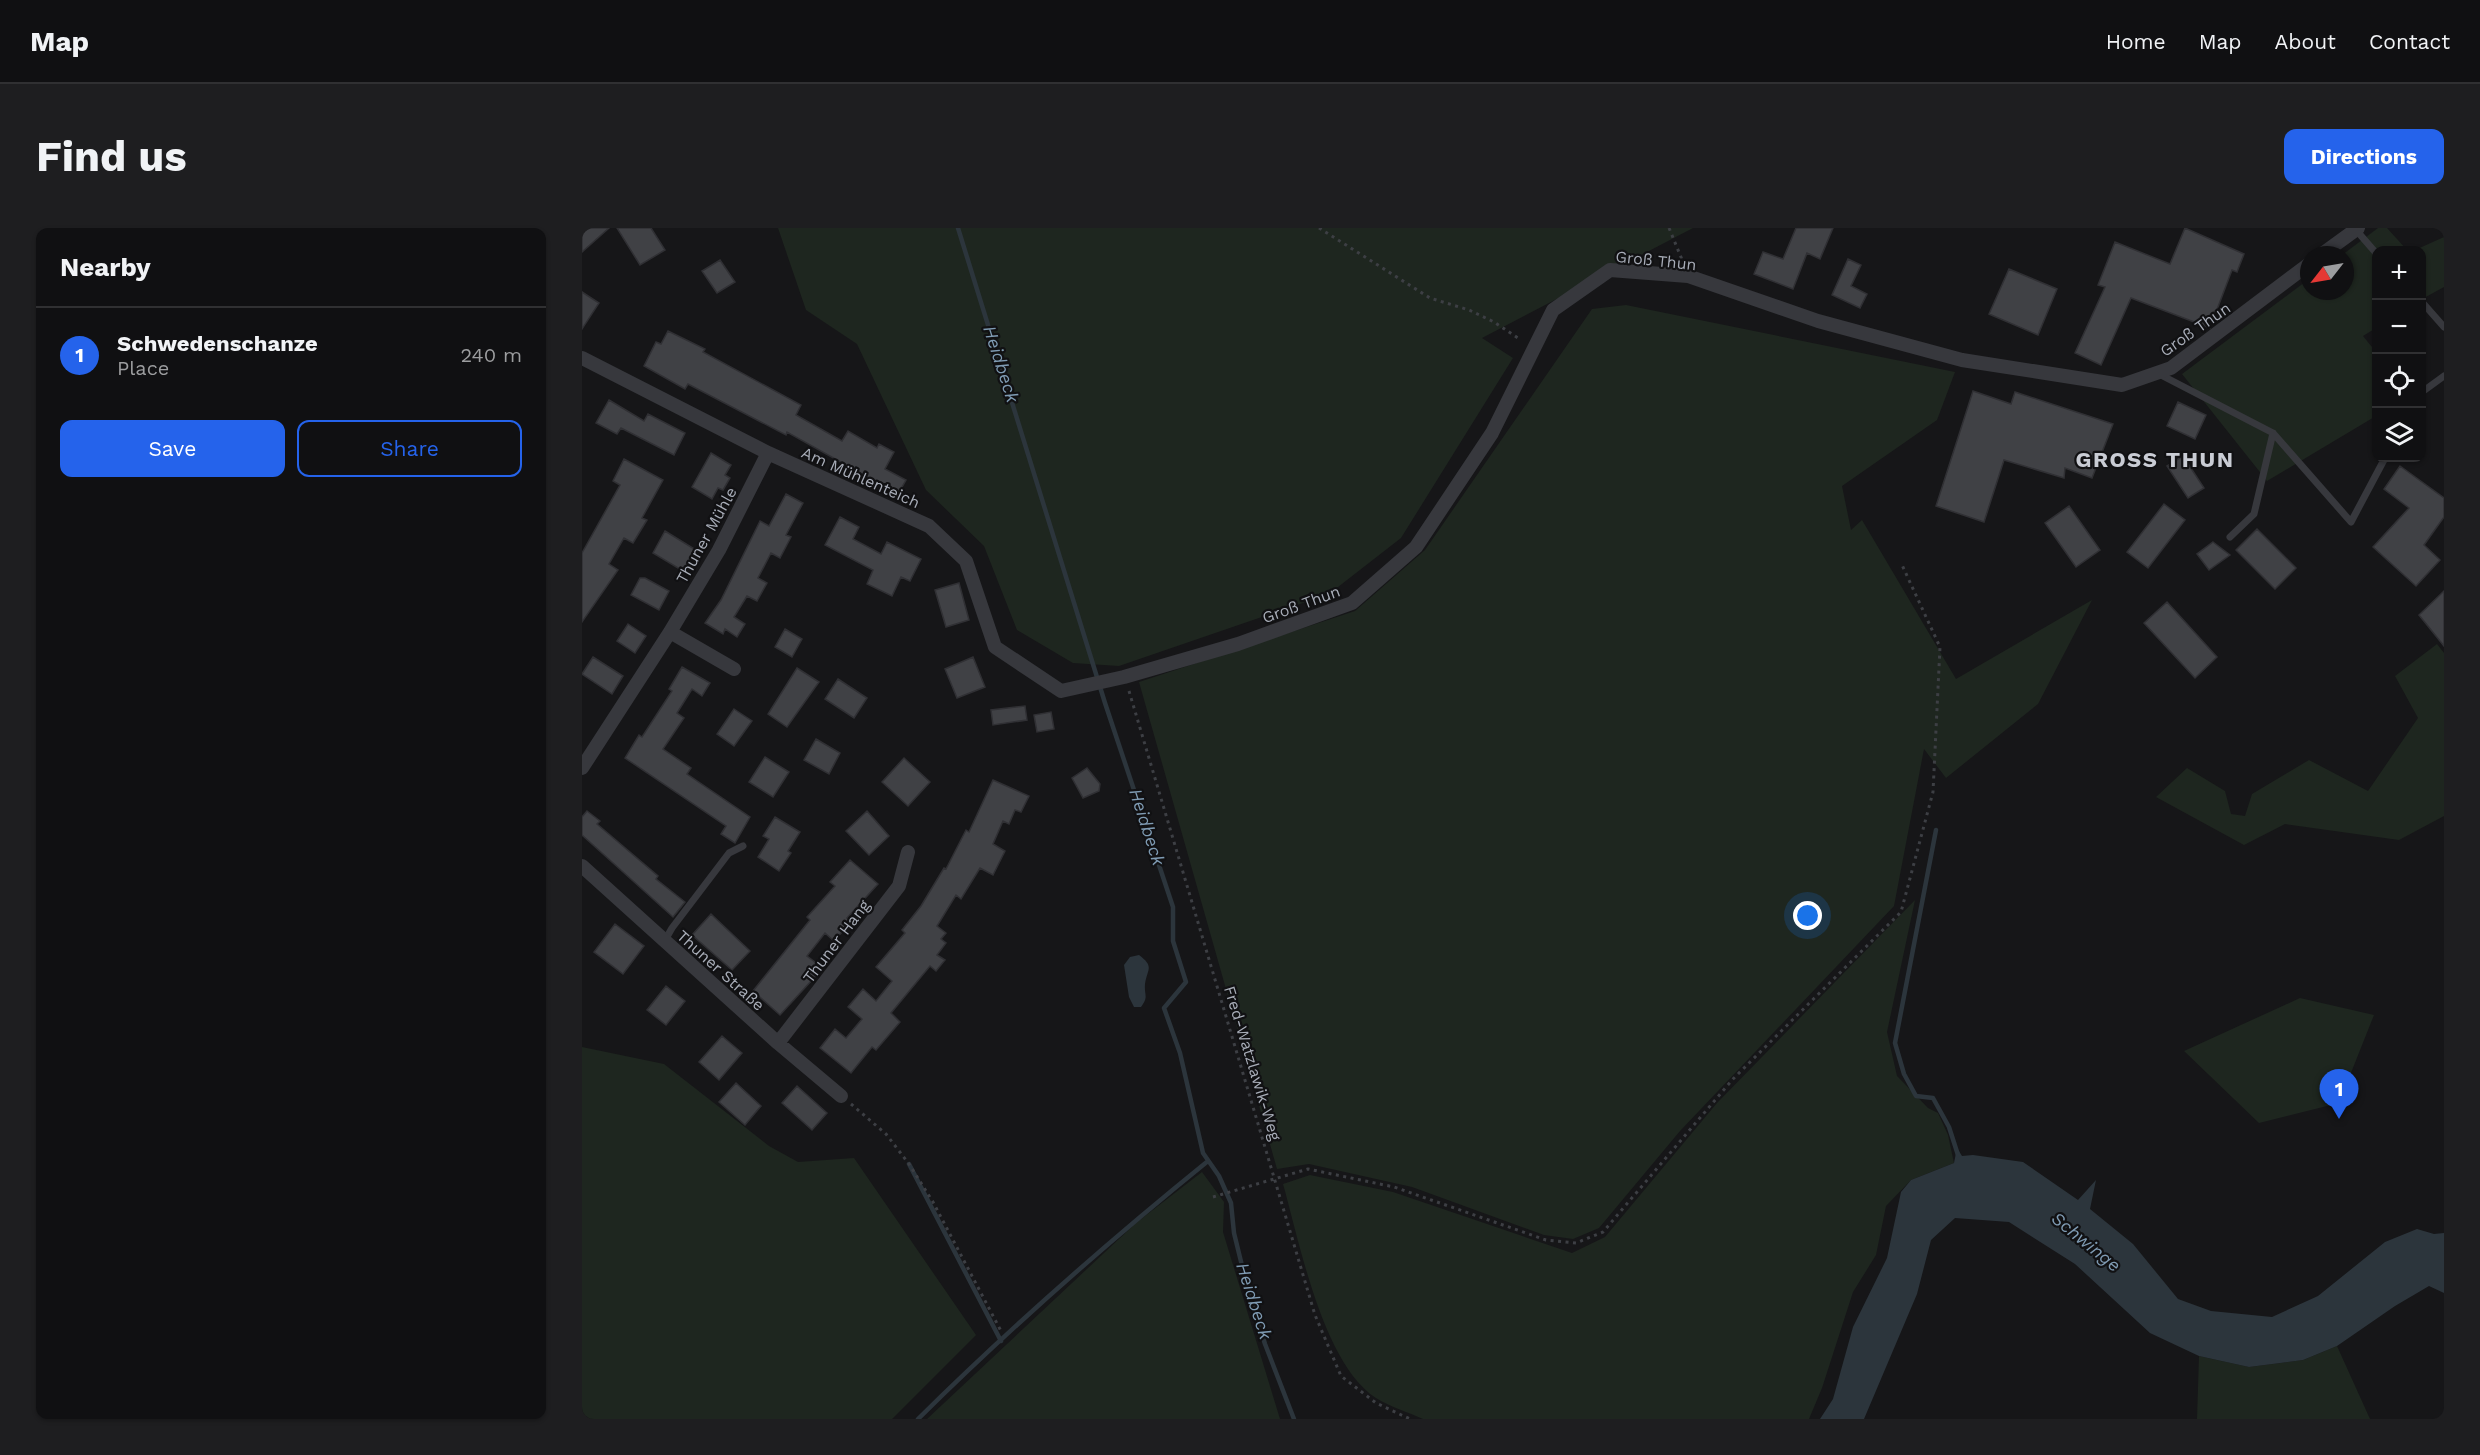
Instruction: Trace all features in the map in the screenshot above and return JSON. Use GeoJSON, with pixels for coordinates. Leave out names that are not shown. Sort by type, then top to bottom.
{"type":"FeatureCollection","features":[{"type":"Feature","properties":{"kind":"street"},"geometry":{"type":"LineString","coordinates":[[2333,246],[2357,229]]}},
{"type":"Feature","properties":{"kind":"street","name":"Groß Thun"},"geometry":{"type":"LineString","coordinates":[[1060,691],[1124,677],[1238,644],[1352,603],[1416,547],[1492,433],[1553,310],[1610,270],[1688,276],[1818,321],[1962,360],[2122,385],[2171,368],[2300,271]]}},
{"type":"Feature","properties":{"kind":"street","name":"Am Mühlenteich"},"geometry":{"type":"LineString","coordinates":[[582,358],[768,453],[929,526],[966,561],[994,647],[1060,691]]}},
{"type":"Feature","properties":{"kind":"street","name":"Thuner Mühle"},"geometry":{"type":"LineString","coordinates":[[582,768],[670,632],[719,550],[768,453]]}},
{"type":"Feature","properties":{"kind":"street"},"geometry":{"type":"LineString","coordinates":[[670,632],[734,669]]}},
{"type":"Feature","properties":{"kind":"street","name":"Thuner Hang"},"geometry":{"type":"LineString","coordinates":[[778,1043],[899,886],[908,852]]}},
{"type":"Feature","properties":{"kind":"street","name":"Thuner Straße"},"geometry":{"type":"LineString","coordinates":[[582,866],[664,942],[841,1096]]}},
{"type":"Feature","properties":{"kind":"lane"},"geometry":{"type":"LineString","coordinates":[[2357,229],[2372,248]]}},
{"type":"Feature","properties":{"kind":"lane"},"geometry":{"type":"LineString","coordinates":[[2426,307],[2444,327]]}},
{"type":"Feature","properties":{"kind":"lane"},"geometry":{"type":"LineString","coordinates":[[2157,373],[2273,432],[2351,522],[2383,462]]}},
{"type":"Feature","properties":{"kind":"lane"},"geometry":{"type":"LineString","coordinates":[[2426,389],[2444,376]]}},
{"type":"Feature","properties":{"kind":"lane"},"geometry":{"type":"LineString","coordinates":[[2230,537],[2254,514],[2273,432]]}},
{"type":"Feature","properties":{"kind":"lane"},"geometry":{"type":"LineString","coordinates":[[664,942],[729,853],[742,846]]}},
{"type":"Feature","properties":{"kind":"path"},"geometry":{"type":"LineString","coordinates":[[1319,228],[1430,298],[1469,310],[1494,322],[1533,348]]}},
{"type":"Feature","properties":{"kind":"path"},"geometry":{"type":"LineString","coordinates":[[1669,228],[1688,276]]}},
{"type":"Feature","properties":{"kind":"path"},"geometry":{"type":"LineString","coordinates":[[1213,1197],[1308,1169],[1394,1187],[1546,1240],[1576,1243],[1603,1232],[1733,1079],[1901,912],[1933,792],[1940,647],[1902,565]]}},
{"type":"Feature","properties":{"kind":"path","name":"Fred-Watzlawik-Weg"},"geometry":{"type":"LineString","coordinates":[[1124,677],[1314,1315],[1341,1376],[1376,1403],[1410,1419]]}},
{"type":"Feature","properties":{"kind":"path"},"geometry":{"type":"LineString","coordinates":[[841,1096],[886,1134],[900,1152],[933,1202],[1001,1331]]}},
{"type":"Feature","properties":{"kind":"shaded area"},"geometry":{"type":"Polygon","coordinates":[[[778,228],[1693,228],[1482,338],[1513,358],[1401,538],[1329,594],[1119,666],[1073,663],[1017,630],[984,546],[926,490],[857,344],[806,310],[778,228]]]}},
{"type":"Feature","properties":{"kind":"shaded area"},"geometry":{"type":"Polygon","coordinates":[[[2378,228],[2387,228],[2403,246],[2372,246],[2372,330],[2363,336],[2372,347],[2372,418],[2267,481],[2182,374],[2300,286],[2300,300],[2354,300],[2354,246],[2378,228]]]}},
{"type":"Feature","properties":{"kind":"shaded area"},"geometry":{"type":"Polygon","coordinates":[[[2444,237],[2444,287],[2426,297],[2426,246],[2424,246],[2444,237]]]}},
{"type":"Feature","properties":{"kind":"shaded area"},"geometry":{"type":"Polygon","coordinates":[[[1626,305],[1955,372],[1937,420],[1842,486],[1851,530],[1862,520],[1956,679],[2092,600],[2038,704],[1946,778],[1924,749],[1894,906],[1680,1131],[1599,1228],[1573,1239],[1544,1235],[1412,1187],[1309,1164],[1277,1169],[1139,682],[1355,611],[1425,550],[1592,309],[1626,305]]]}},
{"type":"Feature","properties":{"kind":"shaded area"},"geometry":{"type":"Polygon","coordinates":[[[2437,644],[2444,653],[2444,816],[2399,840],[2285,824],[2244,845],[2156,797],[2187,768],[2225,791],[2231,814],[2245,816],[2252,794],[2309,760],[2368,791],[2418,718],[2395,676],[2437,644]]]}},
{"type":"Feature","properties":{"kind":"shaded area"},"geometry":{"type":"Polygon","coordinates":[[[1915,900],[1887,1032],[1897,1076],[1928,1108],[1938,1113],[1948,1135],[1954,1163],[1911,1180],[1886,1206],[1876,1255],[1853,1292],[1822,1388],[1809,1419],[1423,1419],[1381,1401],[1357,1382],[1342,1359],[1316,1301],[1283,1184],[1310,1175],[1393,1192],[1572,1253],[1605,1237],[1717,1103],[1915,900]]]}},
{"type":"Feature","properties":{"kind":"shaded area"},"geometry":{"type":"Polygon","coordinates":[[[2300,998],[2374,1015],[2339,1103],[2259,1123],[2184,1051],[2300,998]]]}},
{"type":"Feature","properties":{"kind":"shaded area"},"geometry":{"type":"Polygon","coordinates":[[[582,1047],[664,1064],[769,1146],[798,1162],[854,1158],[976,1335],[892,1419],[582,1419],[582,1047]]]}},
{"type":"Feature","properties":{"kind":"shaded area"},"geometry":{"type":"Polygon","coordinates":[[[1202,1172],[1224,1202],[1223,1232],[1280,1419],[927,1419],[1136,1223],[1202,1172]]]}},
{"type":"Feature","properties":{"kind":"shaded area"},"geometry":{"type":"Polygon","coordinates":[[[2337,1346],[2370,1419],[2197,1419],[2199,1356],[2249,1367],[2303,1360],[2337,1346]]]}},
{"type":"Feature","properties":{"kind":"water"},"geometry":{"type":"Polygon","coordinates":[[[1139,955],[1147,962],[1149,968],[1145,984],[1145,1000],[1141,1007],[1134,1007],[1129,997],[1124,965],[1130,957],[1139,955]]]}},
{"type":"Feature","properties":{"kind":"water","name":"Schwinge"},"geometry":{"type":"Polygon","coordinates":[[[1957,1148],[1962,1156],[1973,1155],[2023,1162],[2078,1200],[2096,1180],[2090,1209],[2133,1244],[2178,1299],[2211,1311],[2272,1317],[2318,1296],[2385,1242],[2417,1229],[2434,1234],[2444,1233],[2444,1293],[2429,1286],[2395,1306],[2337,1346],[2303,1360],[2249,1367],[2199,1356],[2150,1333],[2075,1264],[2009,1222],[1955,1218],[1931,1240],[1917,1294],[1864,1419],[1820,1419],[1833,1399],[1853,1327],[1887,1258],[1901,1192],[1911,1180],[1954,1163],[1957,1148]]]}},
{"type":"Feature","properties":{"kind":"building"},"geometry":{"type":"Polygon","coordinates":[[[582,228],[609,228],[582,252],[582,228]]]}},
{"type":"Feature","properties":{"kind":"building"},"geometry":{"type":"Polygon","coordinates":[[[617,228],[651,228],[665,250],[640,265],[617,228]]]}},
{"type":"Feature","properties":{"kind":"building"},"geometry":{"type":"Polygon","coordinates":[[[1796,228],[1833,228],[1820,259],[1807,253],[1793,289],[1754,274],[1763,252],[1783,259],[1796,228]]]}},
{"type":"Feature","properties":{"kind":"building"},"geometry":{"type":"Polygon","coordinates":[[[2185,228],[2244,254],[2237,272],[2232,270],[2210,328],[2131,298],[2101,365],[2075,353],[2105,287],[2098,285],[2115,242],[2170,264],[2185,228]]]}},
{"type":"Feature","properties":{"kind":"building"},"geometry":{"type":"Polygon","coordinates":[[[1848,259],[1861,265],[1851,286],[1867,294],[1860,308],[1832,295],[1848,259]]]}},
{"type":"Feature","properties":{"kind":"building"},"geometry":{"type":"Polygon","coordinates":[[[720,260],[735,282],[717,293],[702,271],[720,260]]]}},
{"type":"Feature","properties":{"kind":"building"},"geometry":{"type":"Polygon","coordinates":[[[2009,269],[2057,289],[2038,335],[1989,314],[2009,269]]]}},
{"type":"Feature","properties":{"kind":"building"},"geometry":{"type":"Polygon","coordinates":[[[582,292],[599,303],[582,329],[582,292]]]}},
{"type":"Feature","properties":{"kind":"building"},"geometry":{"type":"Polygon","coordinates":[[[668,331],[705,349],[703,352],[801,405],[796,415],[842,441],[848,431],[877,448],[879,444],[894,452],[885,469],[906,480],[898,494],[787,432],[786,435],[688,384],[685,389],[644,366],[656,342],[661,344],[668,331]]]}},
{"type":"Feature","properties":{"kind":"building"},"geometry":{"type":"Polygon","coordinates":[[[1973,391],[2011,404],[2015,392],[2113,424],[2092,478],[2065,468],[2064,478],[2004,460],[1984,522],[1936,506],[1973,391]]]}},
{"type":"Feature","properties":{"kind":"building"},"geometry":{"type":"Polygon","coordinates":[[[609,400],[644,421],[648,414],[685,433],[674,455],[621,428],[617,434],[596,423],[609,400]]]}},
{"type":"Feature","properties":{"kind":"building"},"geometry":{"type":"Polygon","coordinates":[[[2178,402],[2206,415],[2195,439],[2167,426],[2178,402]]]}},
{"type":"Feature","properties":{"kind":"building"},"geometry":{"type":"Polygon","coordinates":[[[711,453],[731,465],[725,475],[730,478],[723,490],[718,488],[712,499],[692,487],[711,453]]]}},
{"type":"Feature","properties":{"kind":"building"},"geometry":{"type":"Polygon","coordinates":[[[2183,456],[2204,488],[2188,498],[2167,466],[2183,456]]]}},
{"type":"Feature","properties":{"kind":"building"},"geometry":{"type":"Polygon","coordinates":[[[624,459],[663,480],[642,518],[647,520],[633,543],[624,538],[609,564],[618,570],[582,622],[582,553],[620,485],[613,481],[624,459]]]}},
{"type":"Feature","properties":{"kind":"building"},"geometry":{"type":"Polygon","coordinates":[[[2400,466],[2444,498],[2444,517],[2424,545],[2440,560],[2416,586],[2373,547],[2409,508],[2384,489],[2400,466]]]}},
{"type":"Feature","properties":{"kind":"building"},"geometry":{"type":"Polygon","coordinates":[[[786,494],[803,503],[786,535],[791,537],[780,558],[771,553],[758,578],[767,583],[757,601],[747,596],[734,617],[745,624],[737,637],[725,629],[723,634],[705,623],[721,600],[760,521],[769,526],[786,494]]]}},
{"type":"Feature","properties":{"kind":"building"},"geometry":{"type":"Polygon","coordinates":[[[2164,504],[2185,520],[2148,568],[2127,552],[2164,504]]]}},
{"type":"Feature","properties":{"kind":"building"},"geometry":{"type":"Polygon","coordinates":[[[2069,506],[2100,550],[2076,567],[2045,523],[2069,506]]]}},
{"type":"Feature","properties":{"kind":"building"},"geometry":{"type":"Polygon","coordinates":[[[840,517],[859,527],[853,539],[881,554],[887,542],[921,559],[910,581],[901,577],[892,596],[867,584],[873,570],[825,545],[840,517]]]}},
{"type":"Feature","properties":{"kind":"building"},"geometry":{"type":"Polygon","coordinates":[[[2257,529],[2296,568],[2275,589],[2236,550],[2257,529]]]}},
{"type":"Feature","properties":{"kind":"building"},"geometry":{"type":"Polygon","coordinates":[[[665,531],[696,550],[683,571],[653,553],[665,531]]]}},
{"type":"Feature","properties":{"kind":"building"},"geometry":{"type":"Polygon","coordinates":[[[2213,542],[2230,555],[2209,570],[2197,554],[2213,542]]]}},
{"type":"Feature","properties":{"kind":"building"},"geometry":{"type":"Polygon","coordinates":[[[640,578],[645,578],[669,591],[659,610],[631,595],[640,578]]]}},
{"type":"Feature","properties":{"kind":"building"},"geometry":{"type":"Polygon","coordinates":[[[959,583],[969,620],[946,627],[935,590],[959,583]]]}},
{"type":"Feature","properties":{"kind":"building"},"geometry":{"type":"Polygon","coordinates":[[[2444,591],[2444,646],[2419,615],[2444,591]]]}},
{"type":"Feature","properties":{"kind":"building"},"geometry":{"type":"Polygon","coordinates":[[[2167,602],[2217,657],[2195,678],[2144,623],[2167,602]]]}},
{"type":"Feature","properties":{"kind":"building"},"geometry":{"type":"Polygon","coordinates":[[[628,624],[646,636],[635,653],[617,641],[628,624]]]}},
{"type":"Feature","properties":{"kind":"building"},"geometry":{"type":"Polygon","coordinates":[[[785,629],[802,639],[792,657],[775,647],[785,629]]]}},
{"type":"Feature","properties":{"kind":"building"},"geometry":{"type":"Polygon","coordinates":[[[593,657],[623,676],[612,694],[582,674],[593,657]]]}},
{"type":"Feature","properties":{"kind":"building"},"geometry":{"type":"Polygon","coordinates":[[[973,657],[985,687],[957,698],[945,669],[973,657]]]}},
{"type":"Feature","properties":{"kind":"building"},"geometry":{"type":"Polygon","coordinates":[[[682,667],[710,683],[702,696],[692,689],[677,713],[684,718],[663,749],[691,768],[687,774],[750,817],[735,843],[721,834],[726,826],[625,758],[639,735],[642,737],[672,691],[669,689],[682,667]]]}},
{"type":"Feature","properties":{"kind":"building"},"geometry":{"type":"Polygon","coordinates":[[[797,668],[819,682],[787,727],[768,714],[797,668]]]}},
{"type":"Feature","properties":{"kind":"building"},"geometry":{"type":"Polygon","coordinates":[[[838,679],[867,698],[854,718],[825,699],[838,679]]]}},
{"type":"Feature","properties":{"kind":"building"},"geometry":{"type":"Polygon","coordinates":[[[1025,706],[1027,720],[993,725],[991,710],[1025,706]]]}},
{"type":"Feature","properties":{"kind":"building"},"geometry":{"type":"Polygon","coordinates":[[[734,709],[752,721],[734,746],[717,734],[734,709]]]}},
{"type":"Feature","properties":{"kind":"building"},"geometry":{"type":"Polygon","coordinates":[[[1051,712],[1054,729],[1037,732],[1034,715],[1051,712]]]}},
{"type":"Feature","properties":{"kind":"building"},"geometry":{"type":"Polygon","coordinates":[[[816,739],[840,753],[829,774],[804,760],[816,739]]]}},
{"type":"Feature","properties":{"kind":"building"},"geometry":{"type":"Polygon","coordinates":[[[765,757],[789,772],[773,797],[749,782],[765,757]]]}},
{"type":"Feature","properties":{"kind":"building"},"geometry":{"type":"Polygon","coordinates":[[[904,758],[930,782],[908,806],[882,782],[904,758]]]}},
{"type":"Feature","properties":{"kind":"building"},"geometry":{"type":"Polygon","coordinates":[[[1087,768],[1100,784],[1099,791],[1083,798],[1072,778],[1087,768]]]}},
{"type":"Feature","properties":{"kind":"building"},"geometry":{"type":"Polygon","coordinates":[[[993,780],[1029,796],[1021,812],[1015,810],[1009,824],[1003,821],[993,844],[1005,851],[993,875],[980,868],[961,899],[956,895],[937,926],[946,933],[941,939],[946,943],[937,955],[945,960],[936,971],[930,966],[891,1013],[900,1022],[876,1050],[872,1047],[851,1073],[820,1048],[835,1029],[846,1038],[862,1019],[848,1007],[863,989],[876,1001],[892,981],[876,967],[905,933],[902,930],[921,906],[944,868],[946,869],[966,830],[969,832],[993,780]]]}},
{"type":"Feature","properties":{"kind":"building"},"geometry":{"type":"Polygon","coordinates":[[[587,811],[600,821],[597,824],[658,876],[656,879],[685,902],[673,917],[582,835],[582,817],[587,811]]]}},
{"type":"Feature","properties":{"kind":"building"},"geometry":{"type":"Polygon","coordinates":[[[867,811],[889,836],[869,855],[846,831],[867,811]]]}},
{"type":"Feature","properties":{"kind":"building"},"geometry":{"type":"Polygon","coordinates":[[[775,817],[800,832],[788,851],[791,853],[779,871],[758,857],[769,839],[763,836],[775,817]]]}},
{"type":"Feature","properties":{"kind":"building"},"geometry":{"type":"Polygon","coordinates":[[[850,860],[878,884],[847,918],[851,922],[834,941],[825,933],[807,956],[823,968],[780,1015],[753,991],[810,920],[807,917],[835,886],[830,882],[850,860]]]}},
{"type":"Feature","properties":{"kind":"building"},"geometry":{"type":"Polygon","coordinates":[[[711,914],[750,951],[732,970],[692,935],[711,914]]]}},
{"type":"Feature","properties":{"kind":"building"},"geometry":{"type":"Polygon","coordinates":[[[615,924],[644,946],[623,974],[594,952],[615,924]]]}},
{"type":"Feature","properties":{"kind":"building"},"geometry":{"type":"Polygon","coordinates":[[[666,986],[685,1001],[666,1025],[647,1010],[666,986]]]}},
{"type":"Feature","properties":{"kind":"building"},"geometry":{"type":"Polygon","coordinates":[[[722,1036],[742,1053],[719,1080],[699,1062],[722,1036]]]}},
{"type":"Feature","properties":{"kind":"building"},"geometry":{"type":"Polygon","coordinates":[[[736,1083],[761,1106],[745,1125],[719,1102],[736,1083]]]}},
{"type":"Feature","properties":{"kind":"building"},"geometry":{"type":"Polygon","coordinates":[[[797,1086],[827,1113],[812,1130],[782,1103],[797,1086]]]}},
{"type":"Feature","properties":{"kind":"waterway","name":"Heidbeck"},"geometry":{"type":"LineString","coordinates":[[958,228],[1105,703],[1173,907],[1173,941],[1186,982],[1164,1008],[1180,1053],[1203,1153],[1219,1176],[1231,1203],[1234,1233],[1247,1286],[1265,1344],[1294,1419]]}},
{"type":"Feature","properties":{"kind":"waterway"},"geometry":{"type":"LineString","coordinates":[[1936,830],[1895,1043],[1904,1074],[1916,1096],[1933,1098],[1949,1127],[1958,1155]]}},
{"type":"Feature","properties":{"kind":"waterway"},"geometry":{"type":"LineString","coordinates":[[918,1419],[1060,1286],[1208,1161]]}},
{"type":"Feature","properties":{"kind":"waterway"},"geometry":{"type":"LineString","coordinates":[[909,1164],[1001,1341]]}},
{"type":"Feature","properties":{"kind":"place","name":"Schwedenschanze"},"geometry":{"type":"Point","coordinates":[2339,1119]}},
{"type":"Feature","properties":{"kind":"district","name":"GROSS THUN"},"geometry":{"type":"Point","coordinates":[2155,459]}}]}
